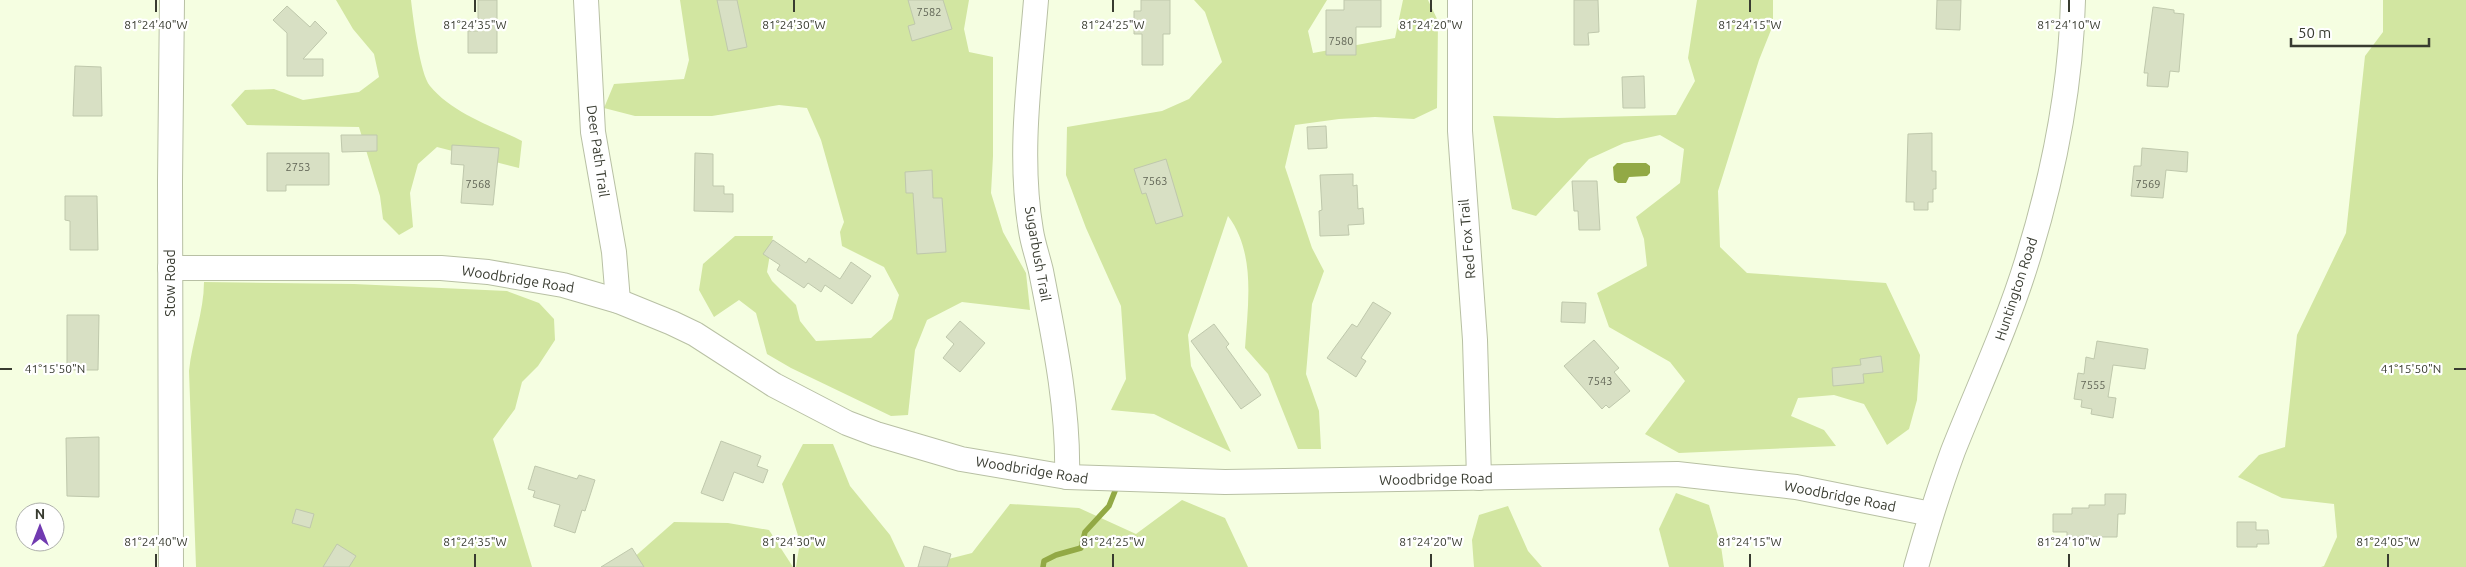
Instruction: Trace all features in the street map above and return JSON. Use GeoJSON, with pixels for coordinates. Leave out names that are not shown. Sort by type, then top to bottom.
{"type":"FeatureCollection","features":[{"type":"Feature","properties":{"kind":"street","name":"Stow Road"},"geometry":{"type":"LineString","coordinates":[[171,567],[170,268],[172,0]]}},
{"type":"Feature","properties":{"kind":"street","name":"Deer Path Trail"},"geometry":{"type":"LineString","coordinates":[[586,0],[593,132],[614,252],[618,301]]}},
{"type":"Feature","properties":{"kind":"street","name":"Sugarbush Trail"},"geometry":{"type":"LineString","coordinates":[[1036,0],[1025,130],[1025,167],[1031,231],[1040,269],[1062,395],[1068,443],[1067,478]]}},
{"type":"Feature","properties":{"kind":"street","name":"Red Fox Trail"},"geometry":{"type":"LineString","coordinates":[[1460,0],[1460,131],[1475,340],[1478,478]]}},
{"type":"Feature","properties":{"kind":"street","name":"Huntington Road"},"geometry":{"type":"LineString","coordinates":[[1916,567],[1953,451],[2000,338],[2028,260],[2059,135],[2072,32],[2073,0]]}},
{"type":"Feature","properties":{"kind":"street","name":"Woodbridge Road"},"geometry":{"type":"LineString","coordinates":[[170,268],[441,268],[536,279],[591,292],[618,301],[695,334],[774,385],[847,423],[876,434],[961,459],[1067,478],[1225,482],[1677,474],[1796,487],[1932,514]]}},
{"type":"Feature","properties":{"kind":"shaded area"},"geometry":{"type":"Polygon","coordinates":[[[336,0],[411,0],[415,32],[426,80],[439,96],[449,104],[522,141],[519,168],[437,147],[418,164],[410,193],[413,227],[399,235],[383,219],[380,196],[359,127],[247,125],[231,105],[245,90],[274,89],[303,100],[359,92],[379,77],[374,54],[353,29],[336,0]]]}},
{"type":"Feature","properties":{"kind":"shaded area"},"geometry":{"type":"Polygon","coordinates":[[[680,0],[969,0],[964,29],[969,52],[993,57],[991,193],[1003,232],[1026,273],[1030,310],[962,302],[927,320],[915,350],[908,415],[891,416],[791,368],[767,354],[756,313],[739,300],[714,317],[699,290],[703,264],[735,236],[773,236],[767,272],[772,281],[796,305],[800,321],[816,341],[871,338],[892,319],[899,295],[884,267],[842,246],[840,232],[844,222],[821,140],[807,108],[779,105],[712,116],[635,116],[604,108],[614,84],[684,79],[689,60],[680,0]]]}},
{"type":"Feature","properties":{"kind":"shaded area"},"geometry":{"type":"Polygon","coordinates":[[[1194,0],[1327,0],[1308,31],[1313,53],[1395,38],[1403,0],[1428,0],[1438,21],[1437,108],[1414,119],[1375,117],[1339,119],[1295,125],[1285,167],[1312,248],[1324,271],[1312,304],[1306,374],[1319,411],[1321,449],[1298,449],[1268,374],[1245,348],[1248,297],[1246,262],[1237,230],[1228,216],[1188,335],[1191,366],[1231,452],[1154,414],[1111,410],[1126,379],[1121,306],[1086,228],[1066,175],[1067,127],[1162,111],[1189,99],[1222,62],[1205,12],[1194,0]]]}},
{"type":"Feature","properties":{"kind":"shaded area"},"geometry":{"type":"Polygon","coordinates":[[[1697,0],[1773,0],[1773,25],[1759,60],[1718,191],[1720,247],[1747,273],[1886,283],[1920,355],[1917,400],[1909,429],[1887,445],[1864,404],[1834,395],[1798,398],[1791,416],[1824,430],[1836,446],[1679,453],[1645,434],[1685,381],[1670,362],[1609,327],[1597,293],[1647,266],[1644,239],[1636,217],[1680,183],[1684,149],[1660,135],[1624,143],[1589,159],[1536,216],[1512,209],[1493,116],[1557,118],[1676,115],[1695,81],[1688,58],[1697,0]]]}},
{"type":"Feature","properties":{"kind":"shaded area"},"geometry":{"type":"Polygon","coordinates":[[[2383,0],[2466,0],[2466,567],[2321,567],[2324,566],[2337,537],[2334,504],[2282,498],[2238,477],[2259,455],[2285,447],[2297,335],[2346,233],[2365,56],[2383,32],[2383,0]]]}},
{"type":"Feature","properties":{"kind":"shaded area"},"geometry":{"type":"Polygon","coordinates":[[[1617,163],[1646,163],[1650,166],[1650,173],[1647,176],[1629,177],[1626,183],[1618,183],[1614,180],[1613,167],[1617,163]]]}},
{"type":"Feature","properties":{"kind":"shaded area"},"geometry":{"type":"Polygon","coordinates":[[[204,282],[354,284],[507,291],[539,303],[554,319],[555,340],[538,366],[522,382],[515,409],[493,439],[532,567],[196,567],[189,371],[202,304],[204,282]]]}},
{"type":"Feature","properties":{"kind":"shaded area"},"geometry":{"type":"Polygon","coordinates":[[[803,444],[833,444],[850,486],[890,535],[905,567],[796,567],[800,542],[782,484],[803,444]]]}},
{"type":"Feature","properties":{"kind":"shaded area"},"geometry":{"type":"Polygon","coordinates":[[[1676,493],[1709,505],[1721,546],[1724,567],[1669,567],[1659,529],[1676,493]]]}},
{"type":"Feature","properties":{"kind":"shaded area"},"geometry":{"type":"Polygon","coordinates":[[[1182,500],[1225,518],[1248,567],[917,567],[972,553],[1010,504],[1079,508],[1136,534],[1182,500]]]}},
{"type":"Feature","properties":{"kind":"shaded area"},"geometry":{"type":"Polygon","coordinates":[[[1508,506],[1528,551],[1542,567],[1474,567],[1472,540],[1479,515],[1508,506]]]}},
{"type":"Feature","properties":{"kind":"shaded area"},"geometry":{"type":"Polygon","coordinates":[[[674,522],[728,523],[769,530],[793,567],[623,567],[674,522]]]}},
{"type":"Feature","properties":{"kind":"building"},"geometry":{"type":"Polygon","coordinates":[[[478,0],[497,0],[497,53],[468,53],[468,31],[478,31],[478,0]]]}},
{"type":"Feature","properties":{"kind":"building"},"geometry":{"type":"Polygon","coordinates":[[[717,0],[737,0],[747,47],[728,51],[717,0]]]}},
{"type":"Feature","properties":{"kind":"building"},"geometry":{"type":"Polygon","coordinates":[[[908,0],[943,0],[952,29],[912,41],[908,26],[915,24],[908,0]]]}},
{"type":"Feature","properties":{"kind":"building"},"geometry":{"type":"Polygon","coordinates":[[[1141,0],[1170,0],[1170,34],[1163,34],[1163,65],[1142,65],[1142,34],[1134,34],[1134,11],[1141,11],[1141,0]]]}},
{"type":"Feature","properties":{"kind":"building"},"geometry":{"type":"Polygon","coordinates":[[[1344,0],[1381,0],[1381,27],[1356,27],[1356,55],[1326,55],[1326,10],[1344,10],[1344,0]]]}},
{"type":"Feature","properties":{"kind":"building"},"geometry":{"type":"Polygon","coordinates":[[[1574,0],[1598,0],[1599,32],[1588,33],[1589,45],[1574,45],[1574,0]]]}},
{"type":"Feature","properties":{"kind":"building"},"geometry":{"type":"Polygon","coordinates":[[[1937,0],[1961,0],[1960,30],[1936,29],[1937,0]]]}},
{"type":"Feature","properties":{"kind":"building"},"geometry":{"type":"Polygon","coordinates":[[[287,6],[310,27],[315,21],[327,33],[303,59],[323,59],[323,76],[287,76],[287,33],[273,20],[287,6]]]}},
{"type":"Feature","properties":{"kind":"building"},"geometry":{"type":"Polygon","coordinates":[[[2153,7],[2174,10],[2174,13],[2184,14],[2179,72],[2170,71],[2168,87],[2147,86],[2148,73],[2144,73],[2153,7]]]}},
{"type":"Feature","properties":{"kind":"building"},"geometry":{"type":"Polygon","coordinates":[[[75,66],[101,67],[102,116],[73,116],[75,66]]]}},
{"type":"Feature","properties":{"kind":"building"},"geometry":{"type":"Polygon","coordinates":[[[1644,76],[1645,108],[1623,108],[1622,77],[1644,76]]]}},
{"type":"Feature","properties":{"kind":"building"},"geometry":{"type":"Polygon","coordinates":[[[1326,126],[1327,148],[1308,149],[1307,127],[1326,126]]]}},
{"type":"Feature","properties":{"kind":"building"},"geometry":{"type":"Polygon","coordinates":[[[1932,133],[1932,171],[1936,171],[1936,189],[1933,189],[1933,202],[1928,202],[1928,210],[1914,210],[1914,202],[1906,202],[1908,134],[1932,133]]]}},
{"type":"Feature","properties":{"kind":"building"},"geometry":{"type":"Polygon","coordinates":[[[341,135],[377,135],[377,151],[342,152],[341,135]]]}},
{"type":"Feature","properties":{"kind":"building"},"geometry":{"type":"Polygon","coordinates":[[[452,145],[499,148],[493,205],[461,203],[464,165],[451,164],[452,145]]]}},
{"type":"Feature","properties":{"kind":"building"},"geometry":{"type":"Polygon","coordinates":[[[2142,148],[2188,152],[2187,172],[2166,170],[2163,198],[2131,196],[2134,166],[2141,166],[2142,148]]]}},
{"type":"Feature","properties":{"kind":"building"},"geometry":{"type":"Polygon","coordinates":[[[267,153],[329,153],[329,185],[286,185],[286,191],[267,191],[267,153]]]}},
{"type":"Feature","properties":{"kind":"building"},"geometry":{"type":"Polygon","coordinates":[[[695,153],[713,154],[713,186],[724,186],[724,194],[733,194],[733,212],[694,211],[695,153]]]}},
{"type":"Feature","properties":{"kind":"building"},"geometry":{"type":"Polygon","coordinates":[[[1166,159],[1183,216],[1156,224],[1146,193],[1142,194],[1134,169],[1166,159]]]}},
{"type":"Feature","properties":{"kind":"building"},"geometry":{"type":"Polygon","coordinates":[[[932,170],[933,198],[942,198],[946,252],[917,254],[913,193],[906,193],[905,172],[932,170]]]}},
{"type":"Feature","properties":{"kind":"building"},"geometry":{"type":"Polygon","coordinates":[[[1353,174],[1353,186],[1357,185],[1358,209],[1363,208],[1364,224],[1348,225],[1349,235],[1320,236],[1319,211],[1322,210],[1320,175],[1353,174]]]}},
{"type":"Feature","properties":{"kind":"building"},"geometry":{"type":"Polygon","coordinates":[[[1572,181],[1597,181],[1600,230],[1579,230],[1578,211],[1574,211],[1572,181]]]}},
{"type":"Feature","properties":{"kind":"building"},"geometry":{"type":"Polygon","coordinates":[[[65,196],[97,196],[98,250],[70,250],[70,221],[65,220],[65,196]]]}},
{"type":"Feature","properties":{"kind":"building"},"geometry":{"type":"Polygon","coordinates":[[[773,240],[806,263],[809,258],[840,279],[851,262],[871,276],[852,304],[825,285],[821,292],[808,283],[804,288],[777,270],[780,265],[763,254],[773,240]]]}},
{"type":"Feature","properties":{"kind":"building"},"geometry":{"type":"Polygon","coordinates":[[[1373,302],[1391,313],[1361,358],[1366,361],[1356,377],[1327,358],[1352,324],[1357,327],[1373,302]]]}},
{"type":"Feature","properties":{"kind":"building"},"geometry":{"type":"Polygon","coordinates":[[[1562,302],[1586,303],[1585,323],[1561,322],[1562,302]]]}},
{"type":"Feature","properties":{"kind":"building"},"geometry":{"type":"Polygon","coordinates":[[[67,315],[99,315],[98,370],[67,370],[67,315]]]}},
{"type":"Feature","properties":{"kind":"building"},"geometry":{"type":"Polygon","coordinates":[[[960,321],[985,343],[960,372],[943,358],[954,344],[946,337],[960,321]]]}},
{"type":"Feature","properties":{"kind":"building"},"geometry":{"type":"Polygon","coordinates":[[[1214,324],[1229,344],[1226,347],[1261,395],[1241,409],[1191,341],[1214,324]]]}},
{"type":"Feature","properties":{"kind":"building"},"geometry":{"type":"Polygon","coordinates":[[[1594,340],[1619,368],[1614,372],[1630,391],[1609,408],[1606,405],[1602,409],[1564,366],[1594,340]]]}},
{"type":"Feature","properties":{"kind":"building"},"geometry":{"type":"Polygon","coordinates":[[[2097,341],[2148,349],[2145,369],[2113,365],[2108,397],[2116,398],[2113,418],[2091,414],[2092,409],[2081,407],[2082,400],[2074,399],[2078,373],[2084,374],[2086,357],[2094,359],[2097,341]]]}},
{"type":"Feature","properties":{"kind":"building"},"geometry":{"type":"Polygon","coordinates":[[[1881,356],[1883,372],[1863,374],[1864,383],[1833,386],[1832,368],[1861,365],[1860,359],[1881,356]]]}},
{"type":"Feature","properties":{"kind":"building"},"geometry":{"type":"Polygon","coordinates":[[[99,437],[99,497],[67,496],[66,438],[99,437]]]}},
{"type":"Feature","properties":{"kind":"building"},"geometry":{"type":"Polygon","coordinates":[[[721,441],[761,456],[757,466],[768,470],[763,483],[734,472],[723,501],[701,493],[721,441]]]}},
{"type":"Feature","properties":{"kind":"building"},"geometry":{"type":"Polygon","coordinates":[[[535,466],[577,479],[579,475],[595,480],[585,511],[582,510],[575,533],[554,526],[560,505],[533,497],[535,491],[528,489],[535,466]]]}},
{"type":"Feature","properties":{"kind":"building"},"geometry":{"type":"Polygon","coordinates":[[[2105,494],[2126,494],[2125,514],[2118,514],[2117,537],[2067,537],[2067,532],[2053,532],[2053,514],[2072,514],[2072,508],[2089,508],[2089,505],[2105,505],[2105,494]]]}},
{"type":"Feature","properties":{"kind":"building"},"geometry":{"type":"Polygon","coordinates":[[[296,509],[314,514],[310,528],[292,523],[296,509]]]}},
{"type":"Feature","properties":{"kind":"building"},"geometry":{"type":"Polygon","coordinates":[[[2237,522],[2256,522],[2256,530],[2268,530],[2269,544],[2257,544],[2257,547],[2237,547],[2237,522]]]}},
{"type":"Feature","properties":{"kind":"building"},"geometry":{"type":"Polygon","coordinates":[[[337,544],[356,556],[349,567],[323,567],[337,544]]]}},
{"type":"Feature","properties":{"kind":"building"},"geometry":{"type":"Polygon","coordinates":[[[924,546],[951,554],[947,567],[918,567],[924,546]]]}},
{"type":"Feature","properties":{"kind":"building"},"geometry":{"type":"Polygon","coordinates":[[[632,548],[644,567],[601,567],[632,548]]]}},
{"type":"Feature","properties":{"kind":"waterway"},"geometry":{"type":"LineString","coordinates":[[1043,567],[1044,561],[1056,555],[1081,548],[1085,532],[1109,506],[1115,491]]}}]}
